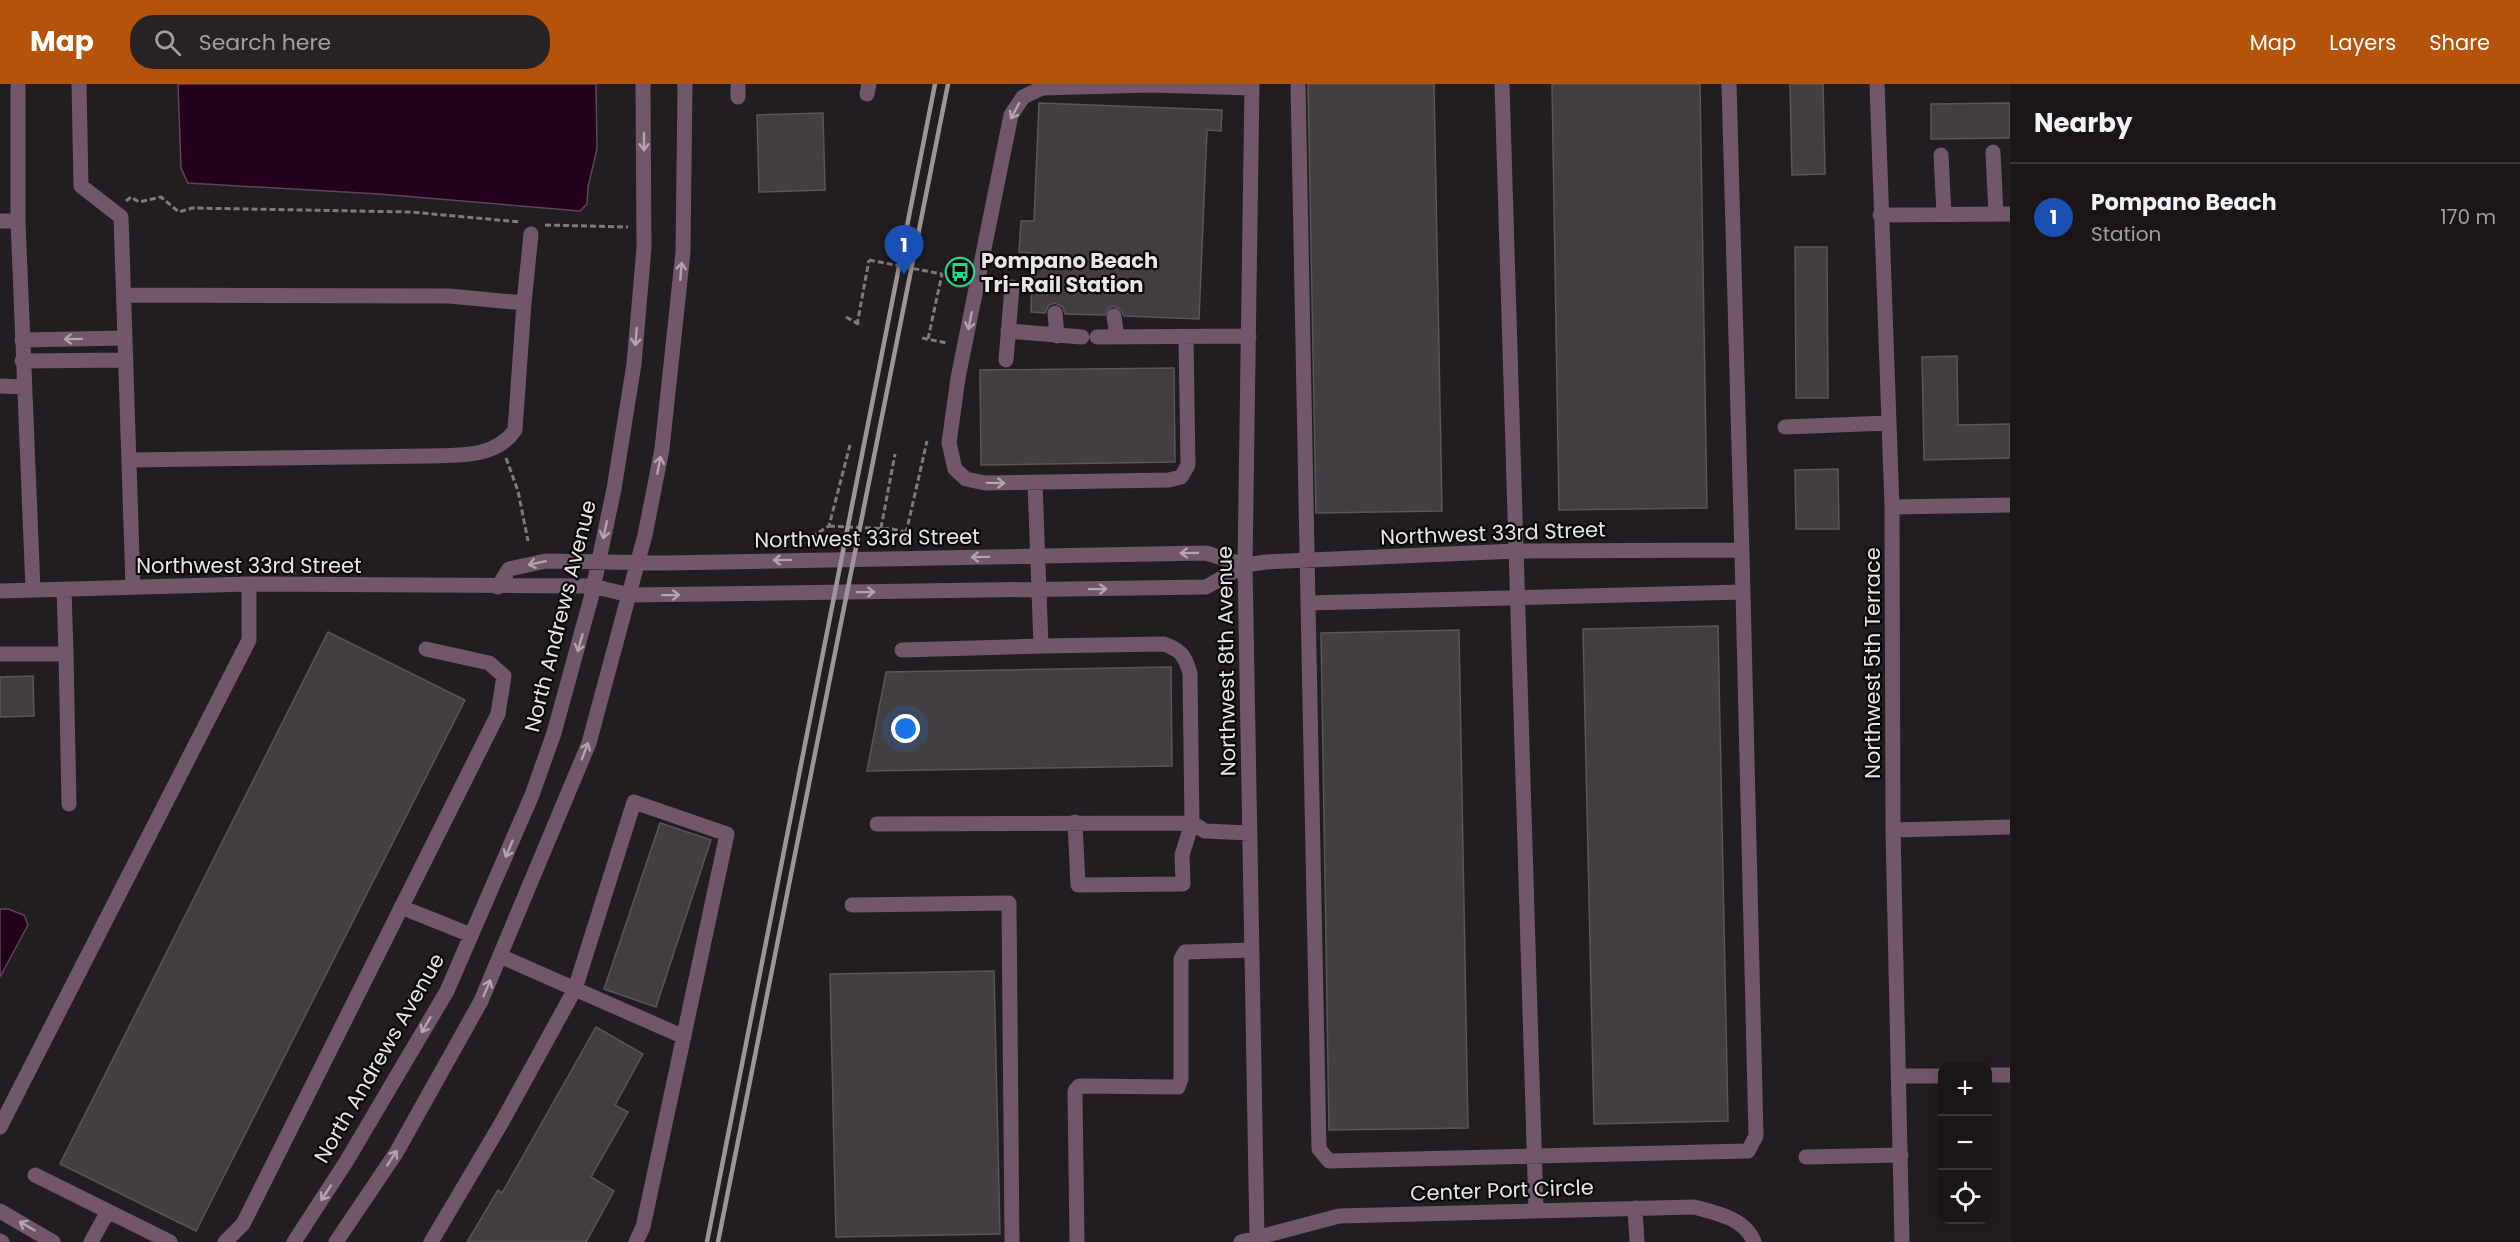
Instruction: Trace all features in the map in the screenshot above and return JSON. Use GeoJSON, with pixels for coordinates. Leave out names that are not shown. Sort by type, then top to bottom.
{"type":"FeatureCollection","features":[{"type":"Feature","properties":{"kind":"street"},"geometry":{"type":"LineString","coordinates":[[18,84],[18,221],[22,361],[33,590]]}},
{"type":"Feature","properties":{"kind":"street"},"geometry":{"type":"LineString","coordinates":[[79,84],[81,186],[120,217],[133,587]]}},
{"type":"Feature","properties":{"kind":"street","name":"North Andrews Avenue"},"geometry":{"type":"LineString","coordinates":[[294,1242],[346,1162],[447,991],[532,795],[554,733],[593,586],[614,489],[634,364],[644,248],[643,84]]}},
{"type":"Feature","properties":{"kind":"street"},"geometry":{"type":"LineString","coordinates":[[336,1242],[396,1153],[481,1001],[589,743],[637,563],[662,448],[674,353],[683,252],[685,84]]}},
{"type":"Feature","properties":{"kind":"street"},"geometry":{"type":"LineString","coordinates":[[1298,84],[1305,560],[1308,603],[1319,1149],[1329,1161],[1748,1151],[1755,1136],[1729,84]]}},
{"type":"Feature","properties":{"kind":"street"},"geometry":{"type":"LineString","coordinates":[[1502,84],[1536,1210]]}},
{"type":"Feature","properties":{"kind":"street","name":"Northwest 5th Terrace"},"geometry":{"type":"LineString","coordinates":[[1877,84],[1892,507],[1893,830],[1902,1242]]}},
{"type":"Feature","properties":{"kind":"street"},"geometry":{"type":"LineString","coordinates":[[1186,337],[1188,465],[1181,477],[1170,480],[986,483],[966,479],[955,469],[949,443],[958,378],[1011,115],[1023,97],[1042,88],[1152,85],[1252,86]]}},
{"type":"Feature","properties":{"kind":"street","name":"Northwest 8th Avenue"},"geometry":{"type":"LineString","coordinates":[[1252,86],[1245,565],[1257,1237]]}},
{"type":"Feature","properties":{"kind":"street"},"geometry":{"type":"LineString","coordinates":[[1880,215],[2003,214],[1993,152]]}},
{"type":"Feature","properties":{"kind":"street"},"geometry":{"type":"LineString","coordinates":[[1941,155],[1944,214]]}},
{"type":"Feature","properties":{"kind":"street"},"geometry":{"type":"LineString","coordinates":[[0,221],[18,221]]}},
{"type":"Feature","properties":{"kind":"street"},"geometry":{"type":"LineString","coordinates":[[129,460],[428,456],[476,453],[492,449],[509,439],[515,430],[524,303],[537,226]]}},
{"type":"Feature","properties":{"kind":"street"},"geometry":{"type":"LineString","coordinates":[[1006,360],[1012,287]]}},
{"type":"Feature","properties":{"kind":"street"},"geometry":{"type":"LineString","coordinates":[[124,295],[449,296],[524,303]]}},
{"type":"Feature","properties":{"kind":"street"},"geometry":{"type":"LineString","coordinates":[[1055,313],[1057,336]]}},
{"type":"Feature","properties":{"kind":"street"},"geometry":{"type":"LineString","coordinates":[[1114,316],[1117,337]]}},
{"type":"Feature","properties":{"kind":"street"},"geometry":{"type":"LineString","coordinates":[[1008,331],[1090,337],[1249,336]]}},
{"type":"Feature","properties":{"kind":"street"},"geometry":{"type":"LineString","coordinates":[[22,340],[125,338]]}},
{"type":"Feature","properties":{"kind":"street"},"geometry":{"type":"LineString","coordinates":[[22,361],[126,360]]}},
{"type":"Feature","properties":{"kind":"street"},"geometry":{"type":"LineString","coordinates":[[0,386],[24,387]]}},
{"type":"Feature","properties":{"kind":"street"},"geometry":{"type":"LineString","coordinates":[[1785,427],[1888,423]]}},
{"type":"Feature","properties":{"kind":"street"},"geometry":{"type":"LineString","coordinates":[[1035,483],[1041,646]]}},
{"type":"Feature","properties":{"kind":"street"},"geometry":{"type":"LineString","coordinates":[[1892,507],[2010,505]]}},
{"type":"Feature","properties":{"kind":"street","name":"Northwest 33rd Street"},"geometry":{"type":"LineString","coordinates":[[498,587],[509,569],[546,561],[637,563],[1206,553],[1245,565],[1305,560],[1516,551],[1742,550]]}},
{"type":"Feature","properties":{"kind":"street","name":"Northwest 33rd Street"},"geometry":{"type":"LineString","coordinates":[[0,591],[249,584],[593,586],[629,595],[1206,587],[1245,565]]}},
{"type":"Feature","properties":{"kind":"street"},"geometry":{"type":"LineString","coordinates":[[0,1126],[249,640],[249,584]]}},
{"type":"Feature","properties":{"kind":"street"},"geometry":{"type":"LineString","coordinates":[[64,589],[69,804]]}},
{"type":"Feature","properties":{"kind":"street"},"geometry":{"type":"LineString","coordinates":[[1308,603],[1743,592]]}},
{"type":"Feature","properties":{"kind":"street"},"geometry":{"type":"LineString","coordinates":[[902,650],[1164,644],[1178,648],[1185,656],[1190,673],[1192,824],[1182,855],[1183,884],[1078,885],[1075,822]]}},
{"type":"Feature","properties":{"kind":"street"},"geometry":{"type":"LineString","coordinates":[[225,1242],[243,1224],[498,714],[504,676],[489,663],[426,649]]}},
{"type":"Feature","properties":{"kind":"street"},"geometry":{"type":"LineString","coordinates":[[0,654],[66,654]]}},
{"type":"Feature","properties":{"kind":"street"},"geometry":{"type":"LineString","coordinates":[[431,1242],[502,1122],[574,989],[634,802],[727,834],[643,1227],[636,1242]]}},
{"type":"Feature","properties":{"kind":"street"},"geometry":{"type":"LineString","coordinates":[[877,824],[1075,822],[1192,824],[1205,831],[1250,833]]}},
{"type":"Feature","properties":{"kind":"street"},"geometry":{"type":"LineString","coordinates":[[1893,830],[2010,827]]}},
{"type":"Feature","properties":{"kind":"street"},"geometry":{"type":"LineString","coordinates":[[852,905],[1009,903],[1012,1242]]}},
{"type":"Feature","properties":{"kind":"street"},"geometry":{"type":"LineString","coordinates":[[401,907],[471,935]]}},
{"type":"Feature","properties":{"kind":"street"},"geometry":{"type":"LineString","coordinates":[[1077,1242],[1075,1091],[1079,1086],[1178,1087],[1181,1079],[1181,959],[1185,952],[1252,950]]}},
{"type":"Feature","properties":{"kind":"street"},"geometry":{"type":"LineString","coordinates":[[500,956],[684,1037]]}},
{"type":"Feature","properties":{"kind":"street"},"geometry":{"type":"LineString","coordinates":[[1992,1075],[2010,1075]]}},
{"type":"Feature","properties":{"kind":"street"},"geometry":{"type":"LineString","coordinates":[[1900,1076],[1938,1076]]}},
{"type":"Feature","properties":{"kind":"street"},"geometry":{"type":"LineString","coordinates":[[1806,1157],[1901,1155]]}},
{"type":"Feature","properties":{"kind":"street"},"geometry":{"type":"LineString","coordinates":[[35,1175],[170,1242]]}},
{"type":"Feature","properties":{"kind":"street","name":"Center Port Circle"},"geometry":{"type":"LineString","coordinates":[[1241,1242],[1339,1216],[1694,1207],[1727,1215],[1751,1235],[1754,1242]]}},
{"type":"Feature","properties":{"kind":"street"},"geometry":{"type":"LineString","coordinates":[[1635,1208],[1637,1242]]}},
{"type":"Feature","properties":{"kind":"street"},"geometry":{"type":"LineString","coordinates":[[0,1211],[53,1242]]}},
{"type":"Feature","properties":{"kind":"street"},"geometry":{"type":"LineString","coordinates":[[91,1242],[108,1211]]}},
{"type":"Feature","properties":{"kind":"path"},"geometry":{"type":"LineString","coordinates":[[122,205],[131,197],[140,202],[161,197],[178,212],[192,208],[411,212],[537,226],[628,227]]}},
{"type":"Feature","properties":{"kind":"path"},"geometry":{"type":"LineString","coordinates":[[857,325],[869,260],[942,274],[928,339]]}},
{"type":"Feature","properties":{"kind":"path"},"geometry":{"type":"LineString","coordinates":[[846,317],[862,326]]}},
{"type":"Feature","properties":{"kind":"path"},"geometry":{"type":"LineString","coordinates":[[922,338],[947,343]]}},
{"type":"Feature","properties":{"kind":"path"},"geometry":{"type":"LineString","coordinates":[[904,542],[927,441]]}},
{"type":"Feature","properties":{"kind":"path"},"geometry":{"type":"LineString","coordinates":[[829,526],[850,445]]}},
{"type":"Feature","properties":{"kind":"path"},"geometry":{"type":"LineString","coordinates":[[881,528],[895,454]]}},
{"type":"Feature","properties":{"kind":"path"},"geometry":{"type":"LineString","coordinates":[[505,456],[518,491],[528,541]]}},
{"type":"Feature","properties":{"kind":"path"},"geometry":{"type":"LineString","coordinates":[[802,536],[813,536],[829,526],[881,528],[906,532]]}},
{"type":"Feature","properties":{"kind":"shaded area"},"geometry":{"type":"Polygon","coordinates":[[[178,84],[596,84],[597,149],[588,187],[587,204],[580,211],[379,194],[188,183],[181,168],[178,84]]]}},
{"type":"Feature","properties":{"kind":"shaded area"},"geometry":{"type":"Polygon","coordinates":[[[0,909],[8,909],[24,915],[28,925],[0,977],[0,909]]]}},
{"type":"Feature","properties":{"kind":"building"},"geometry":{"type":"Polygon","coordinates":[[[1308,84],[1434,84],[1442,511],[1316,513],[1308,84]]]}},
{"type":"Feature","properties":{"kind":"building"},"geometry":{"type":"Polygon","coordinates":[[[1552,84],[1700,84],[1707,508],[1559,510],[1552,84]]]}},
{"type":"Feature","properties":{"kind":"building"},"geometry":{"type":"Polygon","coordinates":[[[1790,84],[1823,84],[1825,174],[1792,175],[1790,84]]]}},
{"type":"Feature","properties":{"kind":"building"},"geometry":{"type":"Polygon","coordinates":[[[1039,103],[1222,110],[1221,131],[1207,130],[1199,319],[1124,316],[1121,310],[1113,306],[1105,315],[1065,314],[1063,307],[1055,303],[1049,305],[1045,313],[1031,312],[1033,253],[1019,252],[1021,221],[1034,221],[1039,103]]]}},
{"type":"Feature","properties":{"kind":"building"},"geometry":{"type":"Polygon","coordinates":[[[2010,103],[2010,138],[1931,139],[1931,104],[2010,103]]]}},
{"type":"Feature","properties":{"kind":"building"},"geometry":{"type":"Polygon","coordinates":[[[823,113],[825,190],[759,192],[757,115],[823,113]]]}},
{"type":"Feature","properties":{"kind":"building"},"geometry":{"type":"Polygon","coordinates":[[[1795,247],[1827,247],[1828,398],[1796,398],[1795,247]]]}},
{"type":"Feature","properties":{"kind":"building"},"geometry":{"type":"Polygon","coordinates":[[[1957,356],[1958,425],[2010,424],[2010,458],[1924,460],[1922,357],[1957,356]]]}},
{"type":"Feature","properties":{"kind":"building"},"geometry":{"type":"Polygon","coordinates":[[[1174,368],[1175,462],[981,465],[980,370],[1174,368]]]}},
{"type":"Feature","properties":{"kind":"building"},"geometry":{"type":"Polygon","coordinates":[[[1838,469],[1839,529],[1796,529],[1795,470],[1838,469]]]}},
{"type":"Feature","properties":{"kind":"building"},"geometry":{"type":"Polygon","coordinates":[[[1718,626],[1728,1121],[1594,1124],[1583,629],[1718,626]]]}},
{"type":"Feature","properties":{"kind":"building"},"geometry":{"type":"Polygon","coordinates":[[[1459,630],[1468,1128],[1329,1130],[1321,633],[1459,630]]]}},
{"type":"Feature","properties":{"kind":"building"},"geometry":{"type":"Polygon","coordinates":[[[328,632],[465,700],[196,1231],[60,1164],[328,632]]]}},
{"type":"Feature","properties":{"kind":"building"},"geometry":{"type":"Polygon","coordinates":[[[1171,667],[1172,766],[867,771],[886,672],[1171,667]]]}},
{"type":"Feature","properties":{"kind":"building"},"geometry":{"type":"Polygon","coordinates":[[[33,676],[34,716],[0,717],[0,677],[33,676]]]}},
{"type":"Feature","properties":{"kind":"building"},"geometry":{"type":"Polygon","coordinates":[[[660,823],[711,840],[656,1007],[604,989],[660,823]]]}},
{"type":"Feature","properties":{"kind":"building"},"geometry":{"type":"Polygon","coordinates":[[[994,971],[1000,1234],[836,1237],[830,974],[994,971]]]}},
{"type":"Feature","properties":{"kind":"building"},"geometry":{"type":"Polygon","coordinates":[[[596,1027],[643,1054],[615,1105],[628,1112],[591,1177],[614,1191],[586,1242],[467,1242],[498,1190],[502,1193],[596,1027]]]}},
{"type":"Feature","properties":{"kind":"railway"},"geometry":{"type":"LineString","coordinates":[[707,1242],[935,84]]}},
{"type":"Feature","properties":{"kind":"railway"},"geometry":{"type":"LineString","coordinates":[[718,1242],[948,84]]}},
{"type":"Feature","properties":{"kind":"place","name":"Pompano Beach Tri-Rail Station"},"geometry":{"type":"Point","coordinates":[960,272]}},
{"type":"Feature","properties":{"kind":"place","name":"Pompano Beach"},"geometry":{"type":"Point","coordinates":[904,275]}}]}
